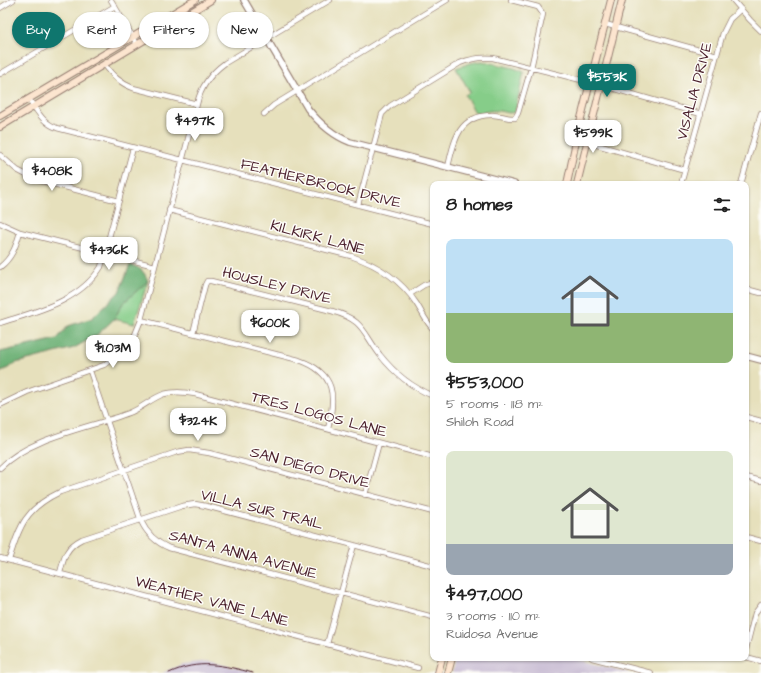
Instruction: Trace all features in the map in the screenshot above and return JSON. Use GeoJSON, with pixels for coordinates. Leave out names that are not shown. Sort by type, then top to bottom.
{"type":"FeatureCollection","features":[{"type":"Feature","properties":{"kind":"main road"},"geometry":{"type":"LineString","coordinates":[[0,116],[195,0]]}},
{"type":"Feature","properties":{"kind":"main road"},"geometry":{"type":"LineString","coordinates":[[0,127],[211,0]]}},
{"type":"Feature","properties":{"kind":"main road"},"geometry":{"type":"LineString","coordinates":[[568,181],[576,139],[611,0]]}},
{"type":"Feature","properties":{"kind":"main road"},"geometry":{"type":"LineString","coordinates":[[578,181],[622,0]]}},
{"type":"Feature","properties":{"kind":"main road"},"geometry":{"type":"LineString","coordinates":[[438,673],[441,661]]}},
{"type":"Feature","properties":{"kind":"main road"},"geometry":{"type":"LineString","coordinates":[[448,673],[451,661]]}},
{"type":"Feature","properties":{"kind":"street"},"geometry":{"type":"LineString","coordinates":[[0,8],[13,0]]}},
{"type":"Feature","properties":{"kind":"street"},"geometry":{"type":"LineString","coordinates":[[111,0],[137,44]]}},
{"type":"Feature","properties":{"kind":"street"},"geometry":{"type":"LineString","coordinates":[[244,0],[251,12]]}},
{"type":"Feature","properties":{"kind":"street"},"geometry":{"type":"LineString","coordinates":[[273,34],[330,0]]}},
{"type":"Feature","properties":{"kind":"street"},"geometry":{"type":"LineString","coordinates":[[264,114],[274,105],[447,0]]}},
{"type":"Feature","properties":{"kind":"street"},"geometry":{"type":"LineString","coordinates":[[448,167],[455,139],[461,128],[468,122],[476,118],[492,115],[501,115],[510,119],[515,118],[518,113],[531,68],[543,20],[543,14],[538,8],[510,0]]}},
{"type":"Feature","properties":{"kind":"street"},"geometry":{"type":"LineString","coordinates":[[733,0],[761,31]]}},
{"type":"Feature","properties":{"kind":"street"},"geometry":{"type":"LineString","coordinates":[[0,74],[114,6]]}},
{"type":"Feature","properties":{"kind":"street","name":"VISALIA DRIVE"},"geometry":{"type":"LineString","coordinates":[[682,181],[726,26],[730,19],[741,9]]}},
{"type":"Feature","properties":{"kind":"street"},"geometry":{"type":"LineString","coordinates":[[605,24],[717,55]]}},
{"type":"Feature","properties":{"kind":"street"},"geometry":{"type":"LineString","coordinates":[[0,405],[27,392],[104,365],[126,348],[134,337],[141,320],[196,104],[203,86],[215,70],[250,48]]}},
{"type":"Feature","properties":{"kind":"street"},"geometry":{"type":"LineString","coordinates":[[272,48],[297,91],[317,120],[333,134],[350,142],[502,181]]}},
{"type":"Feature","properties":{"kind":"street"},"geometry":{"type":"LineString","coordinates":[[358,205],[380,119],[386,109],[460,63],[470,59],[481,57],[493,58],[601,84],[700,114]]}},
{"type":"Feature","properties":{"kind":"street"},"geometry":{"type":"LineString","coordinates":[[104,64],[114,77],[123,84],[133,88],[196,104]]}},
{"type":"Feature","properties":{"kind":"street","name":"FEATHERBROOK DRIVE"},"geometry":{"type":"LineString","coordinates":[[29,99],[44,120],[52,126],[430,223]]}},
{"type":"Feature","properties":{"kind":"street"},"geometry":{"type":"LineString","coordinates":[[742,181],[761,113]]}},
{"type":"Feature","properties":{"kind":"street"},"geometry":{"type":"LineString","coordinates":[[576,139],[685,170]]}},
{"type":"Feature","properties":{"kind":"street"},"geometry":{"type":"LineString","coordinates":[[0,323],[56,305],[68,299],[95,277],[101,267],[105,254],[133,148]]}},
{"type":"Feature","properties":{"kind":"street"},"geometry":{"type":"LineString","coordinates":[[0,155],[17,170],[34,179],[119,201]]}},
{"type":"Feature","properties":{"kind":"street","name":"KILKIRK LANE"},"geometry":{"type":"LineString","coordinates":[[169,210],[363,260],[384,271],[410,294],[430,324]]}},
{"type":"Feature","properties":{"kind":"street"},"geometry":{"type":"LineString","coordinates":[[0,223],[20,232],[155,266]]}},
{"type":"Feature","properties":{"kind":"street"},"geometry":{"type":"LineString","coordinates":[[0,267],[10,257],[20,232]]}},
{"type":"Feature","properties":{"kind":"street","name":"HOUSLEY DRIVE"},"geometry":{"type":"LineString","coordinates":[[193,333],[207,281],[332,311],[345,316],[358,324],[367,333],[380,354],[398,375],[418,390],[430,395]]}},
{"type":"Feature","properties":{"kind":"street"},"geometry":{"type":"LineString","coordinates":[[410,294],[430,283]]}},
{"type":"Feature","properties":{"kind":"street"},"geometry":{"type":"LineString","coordinates":[[749,290],[761,293]]}},
{"type":"Feature","properties":{"kind":"street"},"geometry":{"type":"LineString","coordinates":[[141,320],[299,360],[315,367],[326,378],[332,393],[332,412],[328,429]]}},
{"type":"Feature","properties":{"kind":"street"},"geometry":{"type":"LineString","coordinates":[[749,357],[761,360]]}},
{"type":"Feature","properties":{"kind":"street","name":"SANTA ANNA AVENUE"},"geometry":{"type":"LineString","coordinates":[[90,371],[141,520],[151,537],[169,548],[430,617]]}},
{"type":"Feature","properties":{"kind":"street","name":"TRES LOGOS LANE"},"geometry":{"type":"LineString","coordinates":[[0,468],[13,457],[43,442],[136,410],[161,395],[174,392],[183,392],[430,456]]}},
{"type":"Feature","properties":{"kind":"street"},"geometry":{"type":"LineString","coordinates":[[749,418],[761,421]]}},
{"type":"Feature","properties":{"kind":"street"},"geometry":{"type":"LineString","coordinates":[[365,494],[379,443]]}},
{"type":"Feature","properties":{"kind":"street","name":"SAN DIEGO DRIVE"},"geometry":{"type":"LineString","coordinates":[[9,560],[14,543],[24,521],[40,504],[49,498],[60,492],[177,452],[189,450],[198,451],[430,511]]}},
{"type":"Feature","properties":{"kind":"street"},"geometry":{"type":"LineString","coordinates":[[749,478],[761,481]]}},
{"type":"Feature","properties":{"kind":"street","name":"VILLA SUR TRAIL"},"geometry":{"type":"LineString","coordinates":[[60,573],[64,557],[74,543],[182,506],[195,504],[354,544],[430,565]]}},
{"type":"Feature","properties":{"kind":"street"},"geometry":{"type":"LineString","coordinates":[[749,538],[761,541]]}},
{"type":"Feature","properties":{"kind":"street"},"geometry":{"type":"LineString","coordinates":[[327,644],[354,544]]}},
{"type":"Feature","properties":{"kind":"street","name":"WEATHER VANE LANE"},"geometry":{"type":"LineString","coordinates":[[0,558],[418,668]]}},
{"type":"Feature","properties":{"kind":"street"},"geometry":{"type":"LineString","coordinates":[[749,637],[755,613],[761,605]]}},
{"type":"Feature","properties":{"kind":"street"},"geometry":{"type":"LineString","coordinates":[[749,658],[761,661]]}},
{"type":"Feature","properties":{"kind":"street"},"geometry":{"type":"LineString","coordinates":[[604,661],[651,673]]}},
{"type":"Feature","properties":{"kind":"shaded area"},"geometry":{"type":"Polygon","coordinates":[[[209,661],[256,673],[162,673],[182,664],[209,661]]]}},
{"type":"Feature","properties":{"kind":"shaded area"},"geometry":{"type":"Polygon","coordinates":[[[454,661],[584,661],[631,673],[452,673],[454,661]]]}},
{"type":"Feature","properties":{"kind":"green space"},"geometry":{"type":"Polygon","coordinates":[[[482,61],[514,68],[524,72],[515,112],[509,113],[493,111],[476,114],[465,95],[470,92],[456,68],[482,61]]]}},
{"type":"Feature","properties":{"kind":"green space"},"geometry":{"type":"Polygon","coordinates":[[[130,265],[141,270],[148,281],[123,303],[114,319],[97,335],[74,348],[16,363],[0,373],[0,352],[57,339],[68,326],[92,318],[119,292],[130,265]]]}},
{"type":"Feature","properties":{"kind":"green space"},"geometry":{"type":"Polygon","coordinates":[[[148,281],[134,324],[114,319],[123,303],[148,281]]]}},
{"type":"Feature","properties":{"kind":"railway"},"geometry":{"type":"LineString","coordinates":[[169,673],[191,666],[201,665],[221,666],[253,673]]}}]}
